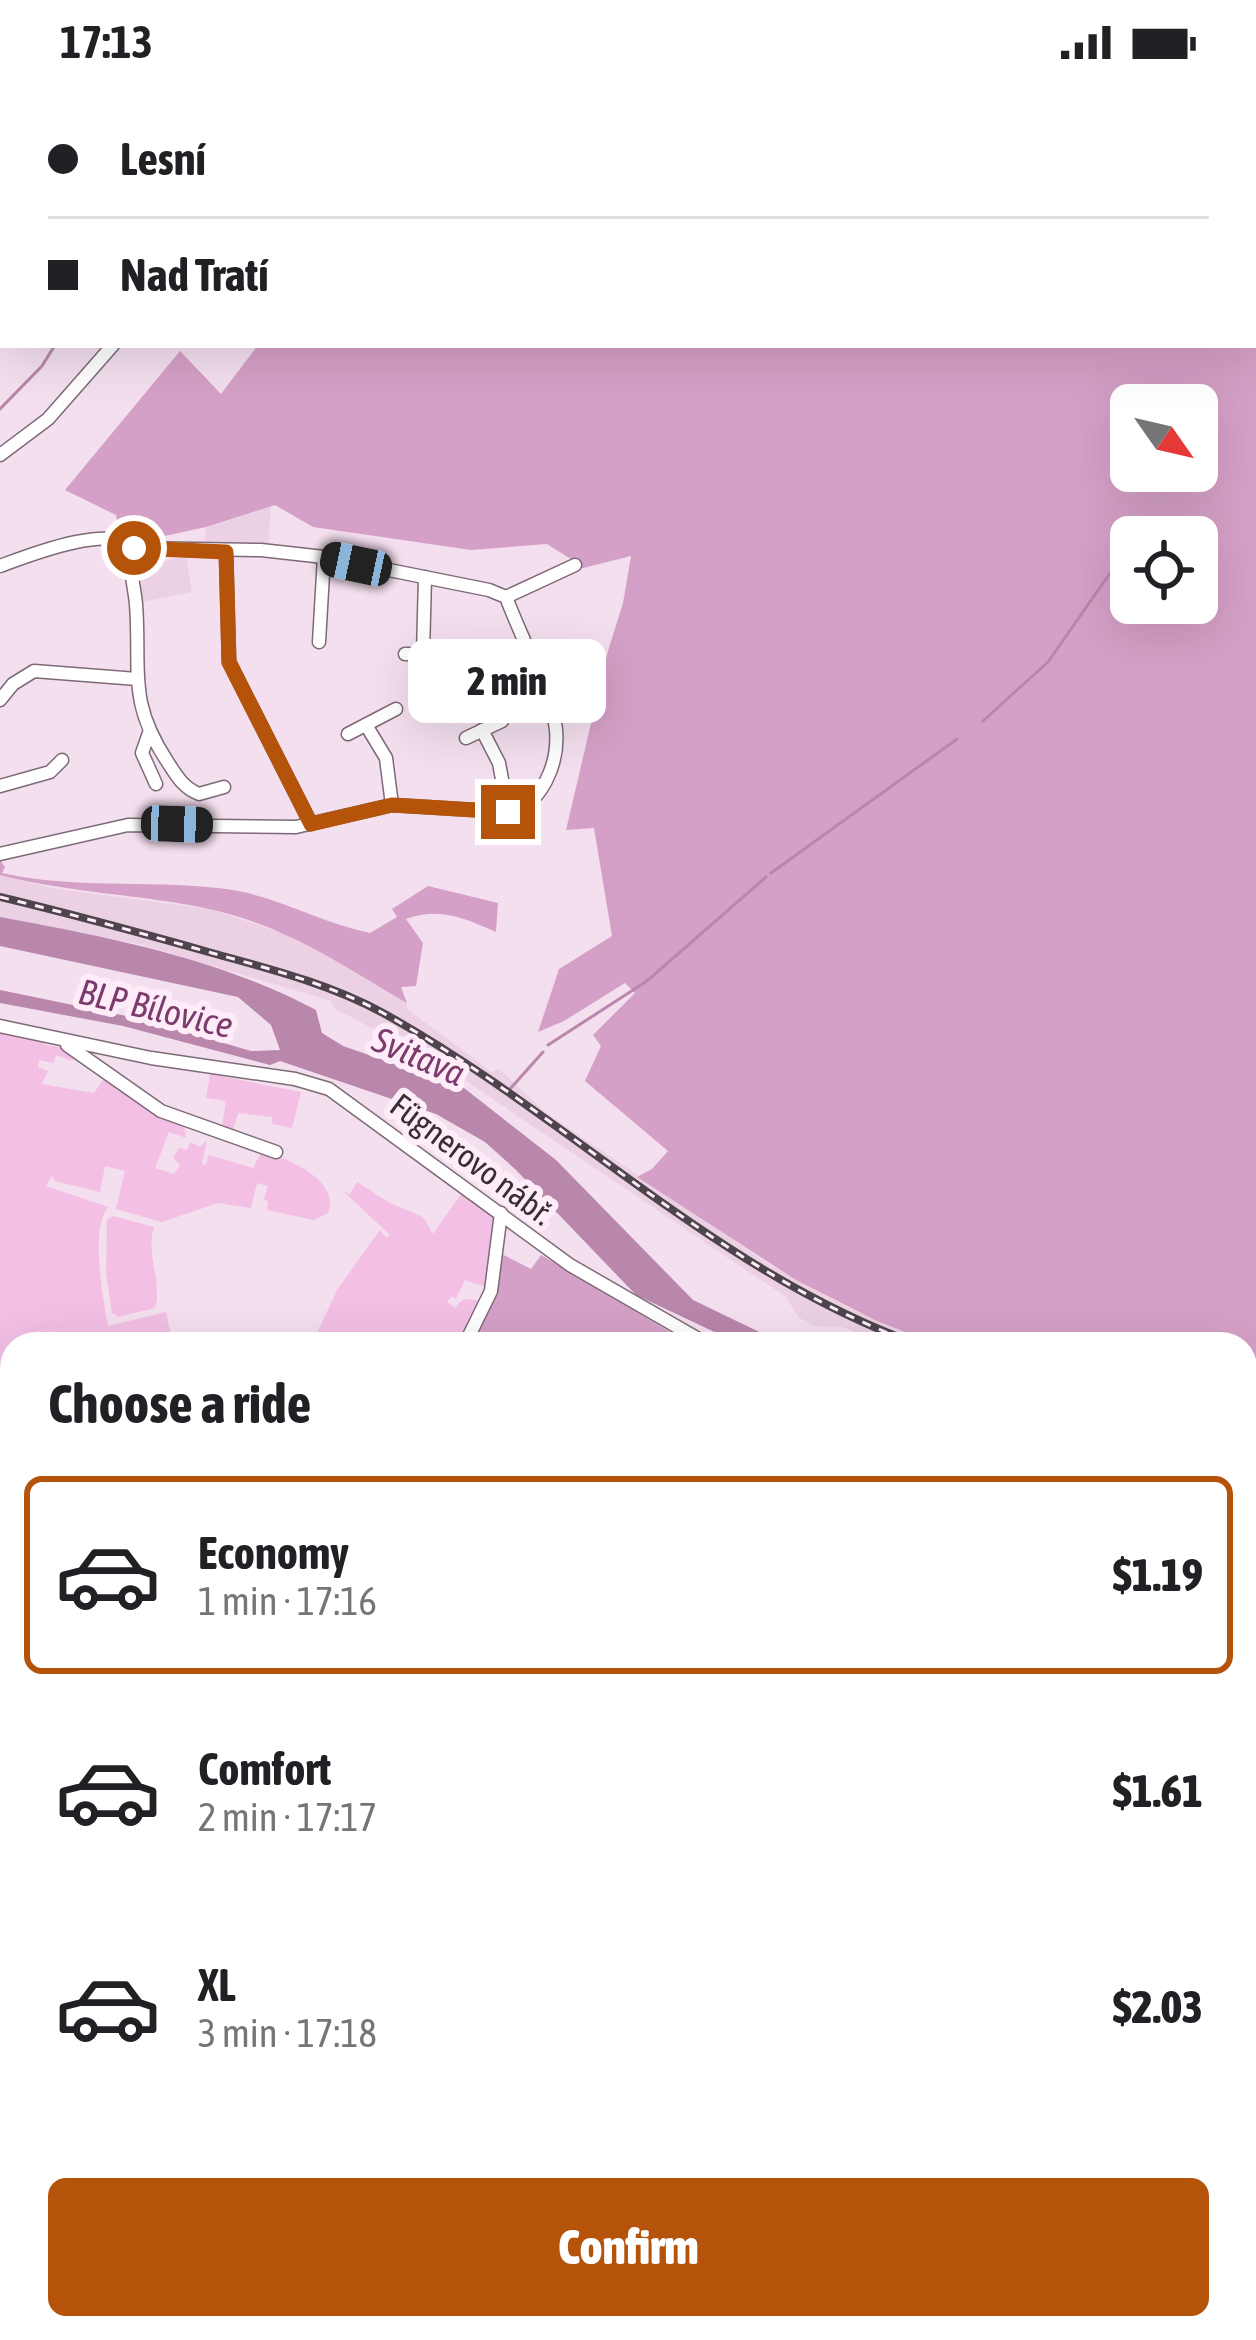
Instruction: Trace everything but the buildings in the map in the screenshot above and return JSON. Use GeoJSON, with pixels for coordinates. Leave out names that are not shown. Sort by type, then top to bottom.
{"type":"FeatureCollection","features":[{"type":"Feature","properties":{"kind":"street"},"geometry":{"type":"LineString","coordinates":[[0,455],[48,419],[110,348]]}},
{"type":"Feature","properties":{"kind":"street"},"geometry":{"type":"LineString","coordinates":[[0,566],[71,544],[116,538],[134,548],[261,550],[324,557],[489,590],[506,597],[557,731],[545,787],[524,809],[392,805],[311,824],[128,825],[0,854]]}},
{"type":"Feature","properties":{"kind":"street"},"geometry":{"type":"LineString","coordinates":[[134,548],[129,572],[136,604],[137,698],[149,733],[190,790],[204,794],[224,787]]}},
{"type":"Feature","properties":{"kind":"street"},"geometry":{"type":"LineString","coordinates":[[226,552],[229,662],[311,824]]}},
{"type":"Feature","properties":{"kind":"street"},"geometry":{"type":"LineString","coordinates":[[319,642],[324,557]]}},
{"type":"Feature","properties":{"kind":"street"},"geometry":{"type":"LineString","coordinates":[[506,597],[575,565]]}},
{"type":"Feature","properties":{"kind":"street"},"geometry":{"type":"LineString","coordinates":[[423,654],[425,577]]}},
{"type":"Feature","properties":{"kind":"street"},"geometry":{"type":"LineString","coordinates":[[405,654],[442,655]]}},
{"type":"Feature","properties":{"kind":"street"},"geometry":{"type":"LineString","coordinates":[[0,700],[13,684],[34,671],[137,679]]}},
{"type":"Feature","properties":{"kind":"street"},"geometry":{"type":"LineString","coordinates":[[348,734],[396,709]]}},
{"type":"Feature","properties":{"kind":"street"},"geometry":{"type":"LineString","coordinates":[[466,738],[502,721]]}},
{"type":"Feature","properties":{"kind":"street"},"geometry":{"type":"LineString","coordinates":[[366,724],[386,758],[392,805]]}},
{"type":"Feature","properties":{"kind":"street"},"geometry":{"type":"LineString","coordinates":[[482,730],[500,763],[508,812]]}},
{"type":"Feature","properties":{"kind":"street"},"geometry":{"type":"LineString","coordinates":[[149,733],[142,753],[156,784]]}},
{"type":"Feature","properties":{"kind":"street"},"geometry":{"type":"LineString","coordinates":[[0,786],[50,772],[62,760]]}},
{"type":"Feature","properties":{"kind":"street","name":"Fügnerovo nábř."},"geometry":{"type":"LineString","coordinates":[[0,1026],[329,1089],[570,1265],[684,1332]]}},
{"type":"Feature","properties":{"kind":"street","name":"Fügnerovo nábř."},"geometry":{"type":"LineString","coordinates":[[62,1040],[161,1111],[276,1152]]}},
{"type":"Feature","properties":{"kind":"street"},"geometry":{"type":"LineString","coordinates":[[471,1332],[491,1292],[501,1213]]}},
{"type":"Feature","properties":{"kind":"shaded area"},"geometry":{"type":"Polygon","coordinates":[[[256,348],[1256,348],[1256,1332],[906,1332],[796,1280],[637,1177],[668,1151],[585,1081],[601,1046],[593,1035],[635,993],[625,983],[538,1032],[559,969],[612,936],[594,828],[566,830],[631,556],[575,570],[574,561],[547,544],[471,550],[313,527],[275,505],[132,543],[119,532],[116,515],[65,490],[180,351],[221,394],[256,348]]]}},
{"type":"Feature","properties":{"kind":"shaded area"},"geometry":{"type":"Polygon","coordinates":[[[271,506],[268,547],[204,547],[206,527],[271,506]]]}},
{"type":"Feature","properties":{"kind":"shaded area"},"geometry":{"type":"Polygon","coordinates":[[[186,556],[192,592],[143,602],[135,568],[186,556]]]}},
{"type":"Feature","properties":{"kind":"shaded area"},"geometry":{"type":"Polygon","coordinates":[[[0,860],[5,867],[2,873],[29,878],[238,891],[370,933],[397,917],[392,909],[428,886],[498,903],[496,932],[441,914],[406,919],[423,943],[416,986],[401,987],[407,1003],[263,925],[183,904],[0,875],[0,860]]]}},
{"type":"Feature","properties":{"kind":"shaded area"},"geometry":{"type":"Polygon","coordinates":[[[0,875],[51,888],[210,909],[306,941],[407,1003],[407,1009],[492,1072],[499,1069],[548,1114],[767,1263],[851,1309],[908,1332],[854,1332],[814,1326],[798,1317],[786,1297],[448,1069],[334,1008],[331,1001],[143,945],[0,917],[0,875]]]}},
{"type":"Feature","properties":{"kind":"shaded area"},"geometry":{"type":"Polygon","coordinates":[[[0,917],[201,963],[316,1010],[322,1033],[343,1046],[464,1088],[556,1160],[693,1300],[759,1332],[715,1332],[636,1295],[516,1170],[485,1142],[436,1114],[280,1061],[270,1065],[123,1026],[0,1003],[0,990],[141,1019],[251,1051],[280,1050],[271,1025],[238,997],[0,946],[0,917]]]}},
{"type":"Feature","properties":{"kind":"shaded area"},"geometry":{"type":"Polygon","coordinates":[[[0,1031],[45,1041],[74,1056],[72,1061],[56,1055],[53,1063],[39,1060],[38,1067],[48,1071],[42,1084],[94,1093],[106,1076],[178,1121],[186,1138],[169,1132],[155,1168],[174,1174],[180,1165],[173,1158],[179,1148],[187,1150],[190,1142],[200,1147],[207,1140],[202,1164],[209,1155],[253,1168],[262,1151],[309,1172],[327,1190],[328,1213],[314,1220],[267,1210],[268,1186],[257,1183],[251,1208],[218,1203],[162,1222],[116,1209],[125,1171],[105,1166],[100,1192],[55,1181],[52,1176],[46,1186],[108,1207],[99,1247],[108,1326],[166,1312],[170,1332],[0,1332],[0,1031]]]}},
{"type":"Feature","properties":{"kind":"shaded area"},"geometry":{"type":"Polygon","coordinates":[[[210,1074],[301,1092],[292,1128],[272,1124],[272,1117],[238,1113],[233,1130],[222,1127],[226,1101],[206,1098],[210,1074]]]}},
{"type":"Feature","properties":{"kind":"shaded area"},"geometry":{"type":"Polygon","coordinates":[[[357,1182],[423,1217],[433,1234],[461,1194],[494,1219],[489,1288],[465,1280],[456,1299],[452,1296],[447,1302],[455,1308],[467,1299],[482,1302],[467,1332],[318,1332],[337,1290],[380,1230],[386,1238],[390,1235],[343,1191],[350,1194],[357,1182]]]}},
{"type":"Feature","properties":{"kind":"shaded area"},"geometry":{"type":"Polygon","coordinates":[[[113,1216],[154,1227],[155,1308],[118,1317],[112,1313],[106,1272],[107,1220],[113,1216]]]}},
{"type":"Feature","properties":{"kind":"shaded area"},"geometry":{"type":"Polygon","coordinates":[[[500,1253],[531,1269],[541,1255],[670,1332],[472,1332],[500,1253]]]}},
{"type":"Feature","properties":{"kind":"waterway"},"geometry":{"type":"LineString","coordinates":[[0,409],[53,348]]}},
{"type":"Feature","properties":{"kind":"waterway"},"geometry":{"type":"LineString","coordinates":[[983,721],[1048,662],[1110,573]]}},
{"type":"Feature","properties":{"kind":"waterway"},"geometry":{"type":"LineString","coordinates":[[771,873],[957,739]]}},
{"type":"Feature","properties":{"kind":"waterway"},"geometry":{"type":"LineString","coordinates":[[548,1045],[647,981],[766,877]]}},
{"type":"Feature","properties":{"kind":"waterway"},"geometry":{"type":"LineString","coordinates":[[510,1089],[543,1052]]}},
{"type":"Feature","properties":{"kind":"railway"},"geometry":{"type":"LineString","coordinates":[[0,897],[278,971],[363,1003],[450,1053],[775,1277],[888,1332]]}},
{"type":"Feature","properties":{"kind":"route"},"geometry":{"type":"LineString","coordinates":[[134,548],[226,552],[229,662],[311,824],[392,805],[508,812]]}},
{"type":"Feature","properties":{"kind":"water label","name":"BLP Bílovice"},"geometry":{"type":"Point","coordinates":[156,1008]}},
{"type":"Feature","properties":{"kind":"water label","name":"Svitava"},"geometry":{"type":"Point","coordinates":[419,1056]}}]}
